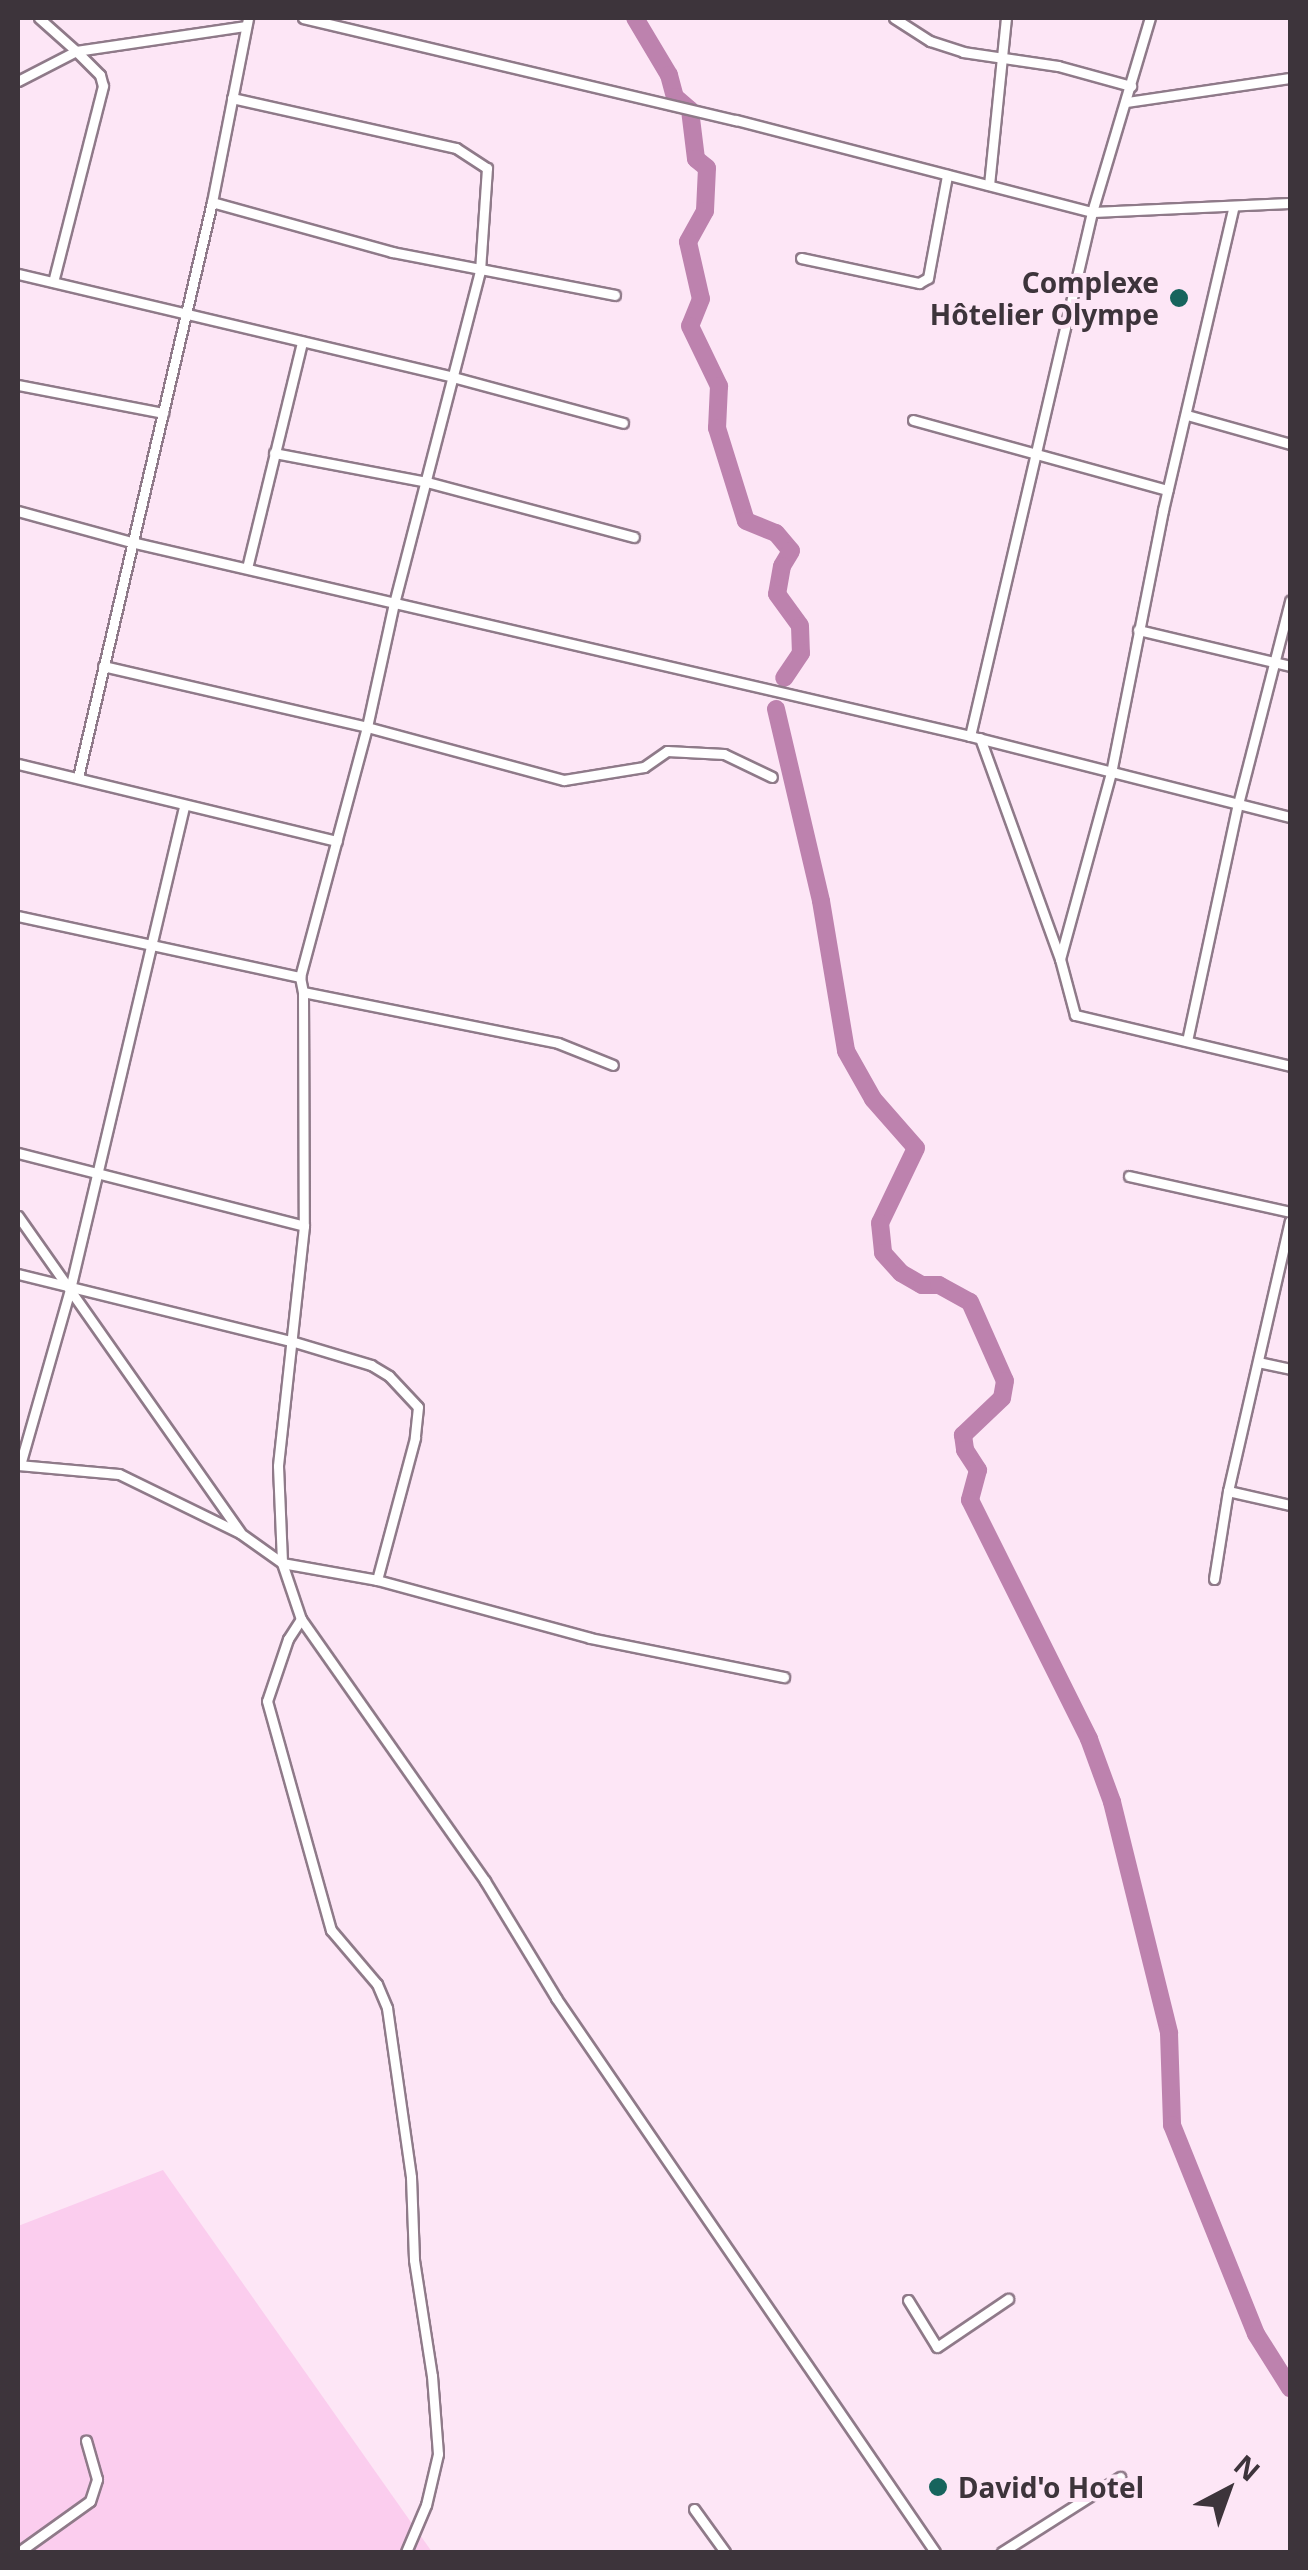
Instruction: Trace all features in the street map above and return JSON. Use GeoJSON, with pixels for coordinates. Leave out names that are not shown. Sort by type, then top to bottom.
{"type":"FeatureCollection","features":[{"type":"Feature","properties":{"kind":"street"},"geometry":{"type":"LineString","coordinates":[[40,18],[100,74],[102,86],[53,282]]}},
{"type":"Feature","properties":{"kind":"street"},"geometry":{"type":"LineString","coordinates":[[302,18],[736,120],[1092,212],[1290,203]]}},
{"type":"Feature","properties":{"kind":"street"},"geometry":{"type":"LineString","coordinates":[[894,18],[930,41],[1058,66],[1131,86]]}},
{"type":"Feature","properties":{"kind":"street"},"geometry":{"type":"LineString","coordinates":[[989,186],[1006,18]]}},
{"type":"Feature","properties":{"kind":"street"},"geometry":{"type":"LineString","coordinates":[[1153,18],[1092,212],[1033,454],[975,737],[1060,959],[1075,1015],[1290,1066]]}},
{"type":"Feature","properties":{"kind":"street"},"geometry":{"type":"LineString","coordinates":[[18,82],[76,50],[247,22],[212,202],[78,777]]}},
{"type":"Feature","properties":{"kind":"street"},"geometry":{"type":"LineString","coordinates":[[1127,102],[1290,78]]}},
{"type":"Feature","properties":{"kind":"street"},"geometry":{"type":"LineString","coordinates":[[232,98],[456,148],[487,168],[480,271],[394,603],[338,842],[300,977],[304,992],[304,1226],[278,1466],[282,1563],[300,1619],[485,1882],[556,1998],[935,2552]]}},
{"type":"Feature","properties":{"kind":"street"},"geometry":{"type":"LineString","coordinates":[[800,258],[918,283],[928,278],[947,174]]}},
{"type":"Feature","properties":{"kind":"street"},"geometry":{"type":"LineString","coordinates":[[212,202],[392,252],[615,295]]}},
{"type":"Feature","properties":{"kind":"street"},"geometry":{"type":"LineString","coordinates":[[1060,959],[1111,773],[1168,490],[1233,208]]}},
{"type":"Feature","properties":{"kind":"street"},"geometry":{"type":"LineString","coordinates":[[18,274],[454,378],[623,423]]}},
{"type":"Feature","properties":{"kind":"street"},"geometry":{"type":"LineString","coordinates":[[247,568],[302,342]]}},
{"type":"Feature","properties":{"kind":"street"},"geometry":{"type":"LineString","coordinates":[[18,384],[162,413]]}},
{"type":"Feature","properties":{"kind":"street"},"geometry":{"type":"LineString","coordinates":[[1186,415],[1290,444]]}},
{"type":"Feature","properties":{"kind":"street"},"geometry":{"type":"LineString","coordinates":[[914,420],[1168,490]]}},
{"type":"Feature","properties":{"kind":"street"},"geometry":{"type":"LineString","coordinates":[[274,453],[427,482],[634,537]]}},
{"type":"Feature","properties":{"kind":"street"},"geometry":{"type":"LineString","coordinates":[[18,511],[131,542],[975,737],[1290,818]]}},
{"type":"Feature","properties":{"kind":"street"},"geometry":{"type":"LineString","coordinates":[[1187,1042],[1225,879],[1238,804],[1290,602]]}},
{"type":"Feature","properties":{"kind":"street"},"geometry":{"type":"LineString","coordinates":[[1138,630],[1290,666]]}},
{"type":"Feature","properties":{"kind":"street"},"geometry":{"type":"LineString","coordinates":[[103,666],[367,727],[564,780],[644,767],[668,751],[724,754],[772,778]]}},
{"type":"Feature","properties":{"kind":"street"},"geometry":{"type":"LineString","coordinates":[[18,764],[338,842]]}},
{"type":"Feature","properties":{"kind":"street"},"geometry":{"type":"LineString","coordinates":[[184,806],[70,1289],[19,1465],[118,1474],[240,1533],[282,1563],[378,1580],[590,1638],[784,1677]]}},
{"type":"Feature","properties":{"kind":"street"},"geometry":{"type":"LineString","coordinates":[[18,916],[300,977]]}},
{"type":"Feature","properties":{"kind":"street"},"geometry":{"type":"LineString","coordinates":[[304,992],[558,1043],[613,1064]]}},
{"type":"Feature","properties":{"kind":"street"},"geometry":{"type":"LineString","coordinates":[[18,1153],[304,1226]]}},
{"type":"Feature","properties":{"kind":"street"},"geometry":{"type":"LineString","coordinates":[[1129,1176],[1290,1212]]}},
{"type":"Feature","properties":{"kind":"street"},"geometry":{"type":"LineString","coordinates":[[18,1216],[240,1533]]}},
{"type":"Feature","properties":{"kind":"street"},"geometry":{"type":"LineString","coordinates":[[1214,1579],[1228,1491],[1290,1220]]}},
{"type":"Feature","properties":{"kind":"street"},"geometry":{"type":"LineString","coordinates":[[18,1274],[291,1342],[371,1365],[390,1376],[418,1407],[414,1438],[378,1580]]}},
{"type":"Feature","properties":{"kind":"street"},"geometry":{"type":"LineString","coordinates":[[1258,1362],[1290,1369]]}},
{"type":"Feature","properties":{"kind":"street"},"geometry":{"type":"LineString","coordinates":[[1228,1491],[1290,1504]]}},
{"type":"Feature","properties":{"kind":"street"},"geometry":{"type":"LineString","coordinates":[[300,1619],[288,1638],[266,1701],[331,1930],[376,1984],[387,2008],[411,2177],[414,2260],[432,2376],[438,2454],[426,2505],[406,2552]]}},
{"type":"Feature","properties":{"kind":"street"},"geometry":{"type":"LineString","coordinates":[[908,2300],[938,2346],[1008,2299]]}},
{"type":"Feature","properties":{"kind":"street"},"geometry":{"type":"LineString","coordinates":[[22,2548],[90,2501],[97,2480],[86,2440]]}},
{"type":"Feature","properties":{"kind":"street"},"geometry":{"type":"LineString","coordinates":[[1002,2552],[1120,2478]]}},
{"type":"Feature","properties":{"kind":"street"},"geometry":{"type":"LineString","coordinates":[[694,2509],[725,2552]]}},
{"type":"Feature","properties":{"kind":"shaded area"},"geometry":{"type":"Polygon","coordinates":[[[163,2170],[432,2552],[18,2552],[18,2226],[163,2170]]]}},
{"type":"Feature","properties":{"kind":"waterway"},"geometry":{"type":"LineString","coordinates":[[635,18],[669,75],[675,97],[690,110],[696,159],[707,168],[705,211],[688,242],[701,299],[690,326],[719,386],[717,428],[746,521],[776,533],[791,551],[782,566],[777,594],[800,626],[801,653],[784,678]]}},
{"type":"Feature","properties":{"kind":"waterway"},"geometry":{"type":"LineString","coordinates":[[776,709],[821,901],[846,1051],[873,1099],[916,1148],[880,1223],[883,1253],[901,1273],[922,1285],[939,1285],[970,1302],[1005,1381],[1002,1398],[963,1435],[965,1450],[978,1470],[970,1500],[1089,1739],[1112,1802],[1169,2033],[1172,2125],[1256,2334],[1290,2388]]}},
{"type":"Feature","properties":{"kind":"place","name":"Complexe Hôtelier Olympe"},"geometry":{"type":"Point","coordinates":[1179,298]}},
{"type":"Feature","properties":{"kind":"place","name":"David'o Hotel"},"geometry":{"type":"Point","coordinates":[938,2487]}}]}
